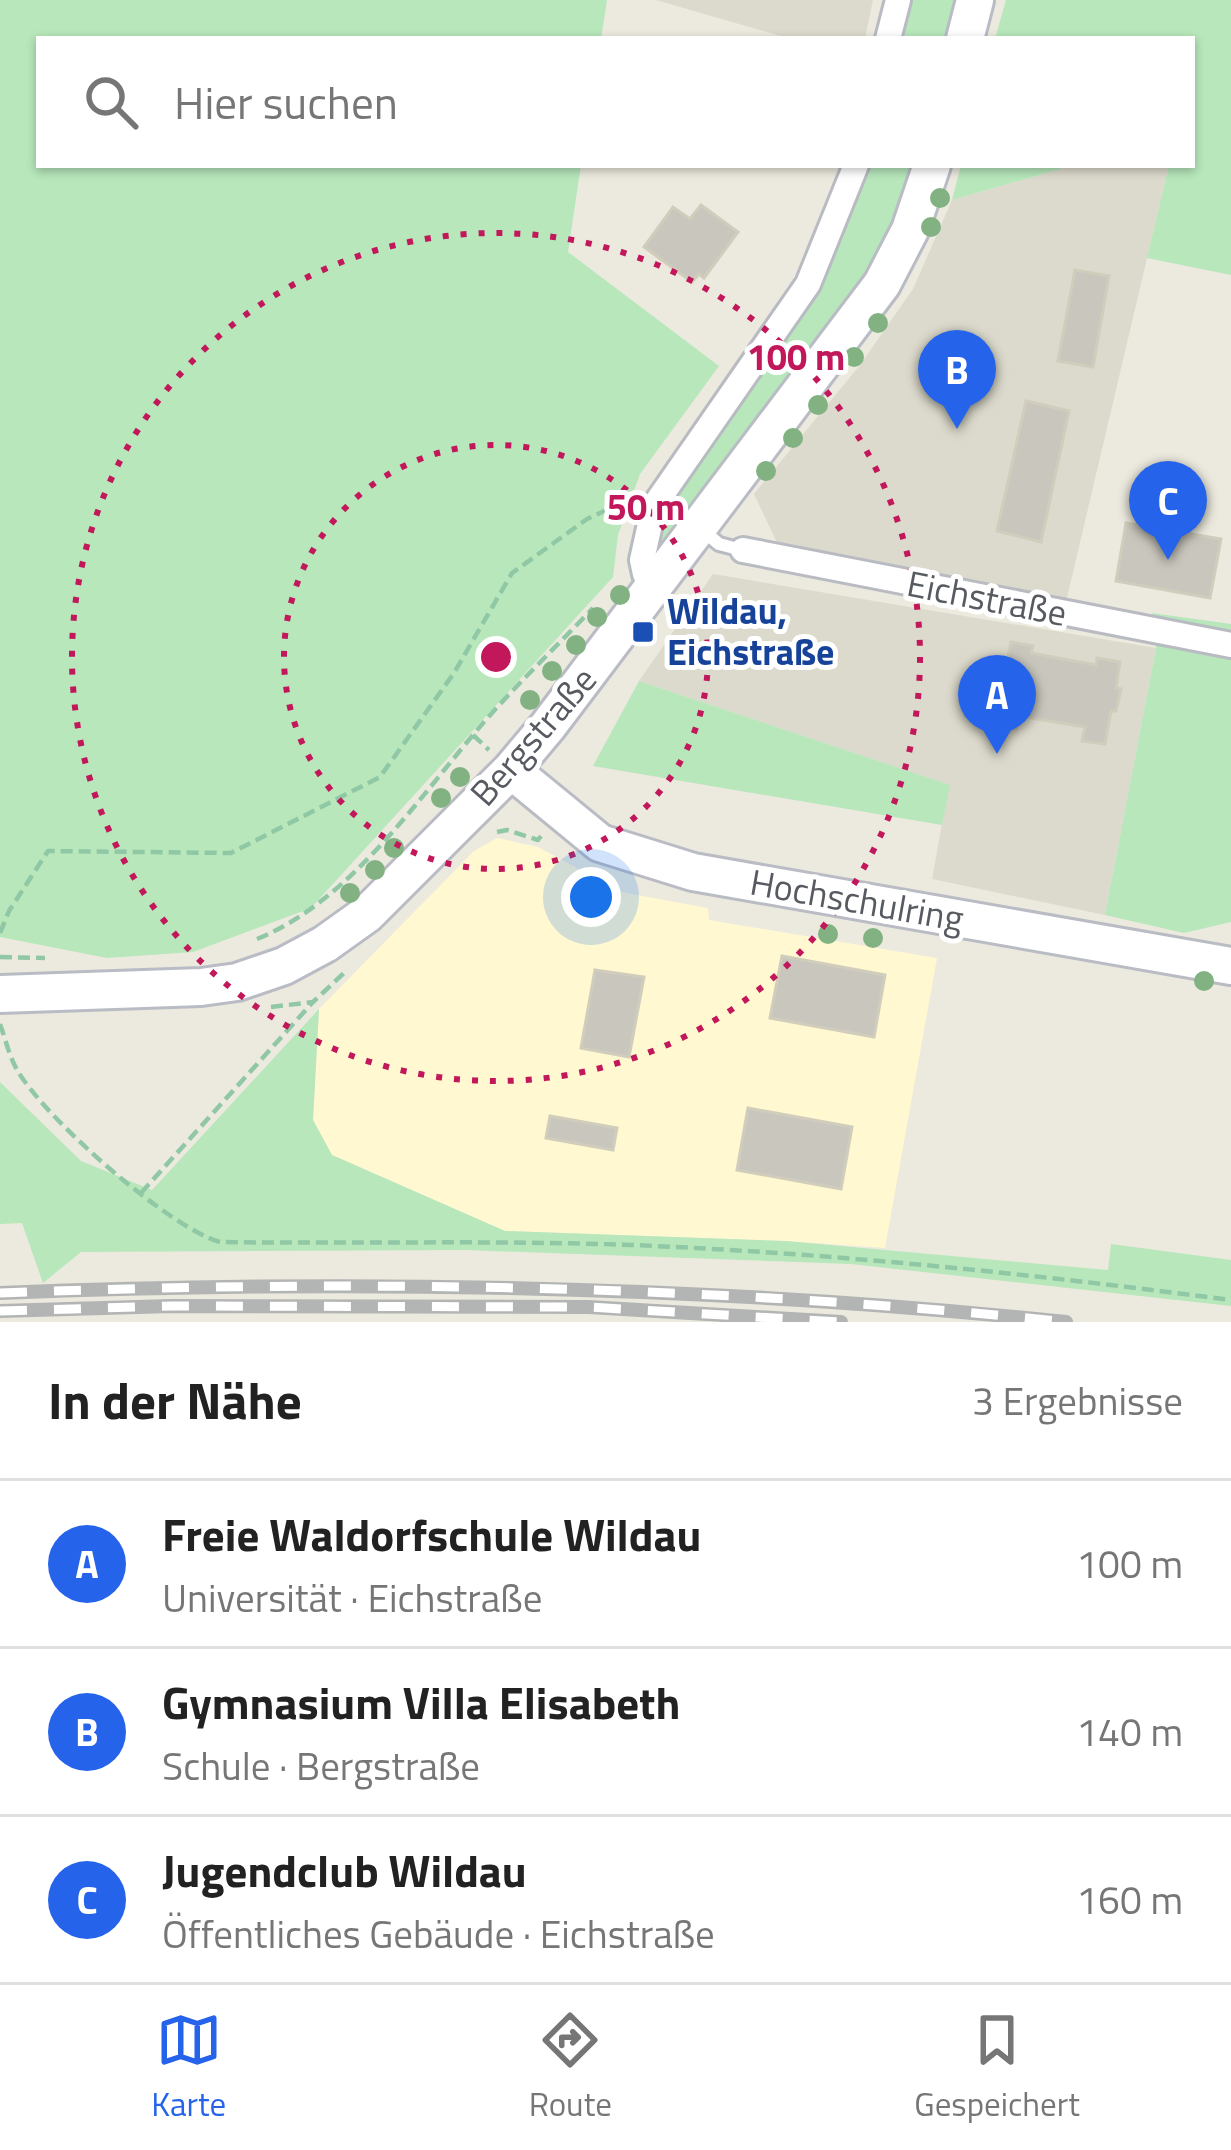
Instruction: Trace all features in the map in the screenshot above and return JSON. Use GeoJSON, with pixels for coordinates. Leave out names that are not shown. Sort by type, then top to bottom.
{"type":"FeatureCollection","features":[{"type":"Feature","properties":{"kind":"street"},"geometry":{"type":"LineString","coordinates":[[890,36],[898,0]]}},
{"type":"Feature","properties":{"kind":"street"},"geometry":{"type":"LineString","coordinates":[[965,36],[975,0]]}},
{"type":"Feature","properties":{"kind":"street"},"geometry":{"type":"LineString","coordinates":[[656,584],[642,560],[653,506],[808,284],[855,168]]}},
{"type":"Feature","properties":{"kind":"street","name":"Bergstraße"},"geometry":{"type":"LineString","coordinates":[[0,994],[237,982],[284,967],[367,914],[511,770],[699,528],[882,284],[910,230],[931,168]]}},
{"type":"Feature","properties":{"kind":"street","name":"Eichstraße"},"geometry":{"type":"LineString","coordinates":[[743,550],[1231,646]]}},
{"type":"Feature","properties":{"kind":"street","name":"Hochschulring"},"geometry":{"type":"LineString","coordinates":[[511,770],[600,843],[631,856],[693,872],[1231,966]]}},
{"type":"Feature","properties":{"kind":"lane"},"geometry":{"type":"LineString","coordinates":[[699,528],[719,544],[743,550]]}},
{"type":"Feature","properties":{"kind":"path"},"geometry":{"type":"LineString","coordinates":[[0,933],[48,851],[231,853],[380,777],[454,673],[512,573],[587,519],[649,490]]}},
{"type":"Feature","properties":{"kind":"path"},"geometry":{"type":"LineString","coordinates":[[244,944],[299,917],[331,892],[392,831],[487,718],[594,608]]}},
{"type":"Feature","properties":{"kind":"path"},"geometry":{"type":"LineString","coordinates":[[0,957],[58,960]]}},
{"type":"Feature","properties":{"kind":"path"},"geometry":{"type":"LineString","coordinates":[[141,1192],[313,1002]]}},
{"type":"Feature","properties":{"kind":"path"},"geometry":{"type":"LineString","coordinates":[[0,1023],[16,1069],[59,1121],[178,1223],[220,1243],[628,1245],[819,1255],[987,1269],[1231,1300]]}},
{"type":"Feature","properties":{"kind":"shaded area"},"geometry":{"type":"Polygon","coordinates":[[[656,0],[873,0],[866,36],[781,36],[656,0]]]}},
{"type":"Feature","properties":{"kind":"shaded area"},"geometry":{"type":"Polygon","coordinates":[[[1064,168],[1168,168],[1066,602],[779,547],[754,494],[860,365],[913,289],[952,200],[1064,168]]]}},
{"type":"Feature","properties":{"kind":"shaded area"},"geometry":{"type":"Polygon","coordinates":[[[713,574],[1156,648],[1105,915],[932,879],[949,785],[639,681],[713,574]]]}},
{"type":"Feature","properties":{"kind":"shaded area"},"geometry":{"type":"Polygon","coordinates":[[[497,838],[538,847],[621,892],[708,908],[709,920],[937,958],[885,1248],[505,1231],[332,1155],[313,1120],[319,1009],[474,851],[497,838]]]}},
{"type":"Feature","properties":{"kind":"green space"},"geometry":{"type":"Polygon","coordinates":[[[0,0],[607,0],[601,36],[36,36],[36,168],[581,168],[568,252],[719,366],[640,474],[618,535],[613,577],[311,908],[193,952],[107,958],[0,937],[0,0]]]}},
{"type":"Feature","properties":{"kind":"green space"},"geometry":{"type":"Polygon","coordinates":[[[908,0],[957,0],[947,36],[900,36],[908,0]]]}},
{"type":"Feature","properties":{"kind":"green space"},"geometry":{"type":"Polygon","coordinates":[[[1006,0],[1231,0],[1231,275],[1147,258],[1168,168],[1195,168],[1195,36],[996,36],[1006,0]]]}},
{"type":"Feature","properties":{"kind":"green space"},"geometry":{"type":"Polygon","coordinates":[[[869,168],[912,168],[875,258],[845,311],[657,551],[648,552],[659,509],[816,287],[869,168]]]}},
{"type":"Feature","properties":{"kind":"green space"},"geometry":{"type":"Polygon","coordinates":[[[960,168],[1064,168],[952,200],[960,168]]]}},
{"type":"Feature","properties":{"kind":"green space"},"geometry":{"type":"Polygon","coordinates":[[[1152,613],[1231,624],[1231,922],[1184,933],[1105,915],[1156,648],[1152,613]]]}},
{"type":"Feature","properties":{"kind":"green space"},"geometry":{"type":"Polygon","coordinates":[[[639,681],[950,785],[942,825],[593,766],[639,681]]]}},
{"type":"Feature","properties":{"kind":"green space"},"geometry":{"type":"Polygon","coordinates":[[[319,1009],[313,1120],[332,1155],[505,1231],[786,1241],[1108,1270],[1111,1244],[1231,1260],[1231,1306],[851,1264],[465,1250],[81,1252],[43,1283],[22,1223],[0,1224],[0,1082],[81,1161],[152,1190],[319,1009]]]}},
{"type":"Feature","properties":{"kind":"building"},"geometry":{"type":"Polygon","coordinates":[[[701,205],[738,232],[704,278],[699,274],[692,282],[644,247],[673,207],[690,219],[701,205]]]}},
{"type":"Feature","properties":{"kind":"building"},"geometry":{"type":"Polygon","coordinates":[[[1075,270],[1109,276],[1093,367],[1058,361],[1075,270]]]}},
{"type":"Feature","properties":{"kind":"building"},"geometry":{"type":"Polygon","coordinates":[[[1026,401],[1069,411],[1041,542],[997,531],[1026,401]]]}},
{"type":"Feature","properties":{"kind":"building"},"geometry":{"type":"Polygon","coordinates":[[[1126,523],[1221,539],[1210,598],[1116,581],[1126,523]]]}},
{"type":"Feature","properties":{"kind":"building"},"geometry":{"type":"Polygon","coordinates":[[[1011,642],[1033,646],[1031,653],[1096,665],[1097,658],[1120,662],[1116,688],[1121,689],[1105,744],[1082,741],[1085,727],[1019,716],[1016,729],[996,725],[1002,690],[996,689],[1011,642]]]}},
{"type":"Feature","properties":{"kind":"building"},"geometry":{"type":"Polygon","coordinates":[[[782,956],[885,975],[874,1037],[770,1018],[782,956]]]}},
{"type":"Feature","properties":{"kind":"building"},"geometry":{"type":"Polygon","coordinates":[[[595,970],[644,977],[629,1057],[581,1048],[595,970]]]}},
{"type":"Feature","properties":{"kind":"building"},"geometry":{"type":"Polygon","coordinates":[[[748,1108],[852,1127],[841,1189],[737,1170],[748,1108]]]}},
{"type":"Feature","properties":{"kind":"building"},"geometry":{"type":"Polygon","coordinates":[[[550,1116],[617,1128],[613,1150],[546,1138],[550,1116]]]}},
{"type":"Feature","properties":{"kind":"railway"},"geometry":{"type":"LineString","coordinates":[[0,1293],[267,1286],[534,1288],[800,1300],[1066,1322]]}},
{"type":"Feature","properties":{"kind":"railway"},"geometry":{"type":"LineString","coordinates":[[0,1311],[172,1306],[589,1307],[841,1322]]}},
{"type":"Feature","properties":{"kind":"place","name":"Gymnasium Villa Elisabeth"},"geometry":{"type":"Point","coordinates":[957,429]}},
{"type":"Feature","properties":{"kind":"place","name":"Jugendclub Wildau"},"geometry":{"type":"Point","coordinates":[1168,560]}},
{"type":"Feature","properties":{"kind":"place","name":"Wildau, Eichstraße"},"geometry":{"type":"Point","coordinates":[643,632]}},
{"type":"Feature","properties":{"kind":"place","name":"Freie Waldorfschule Wildau"},"geometry":{"type":"Point","coordinates":[997,754]}}]}
